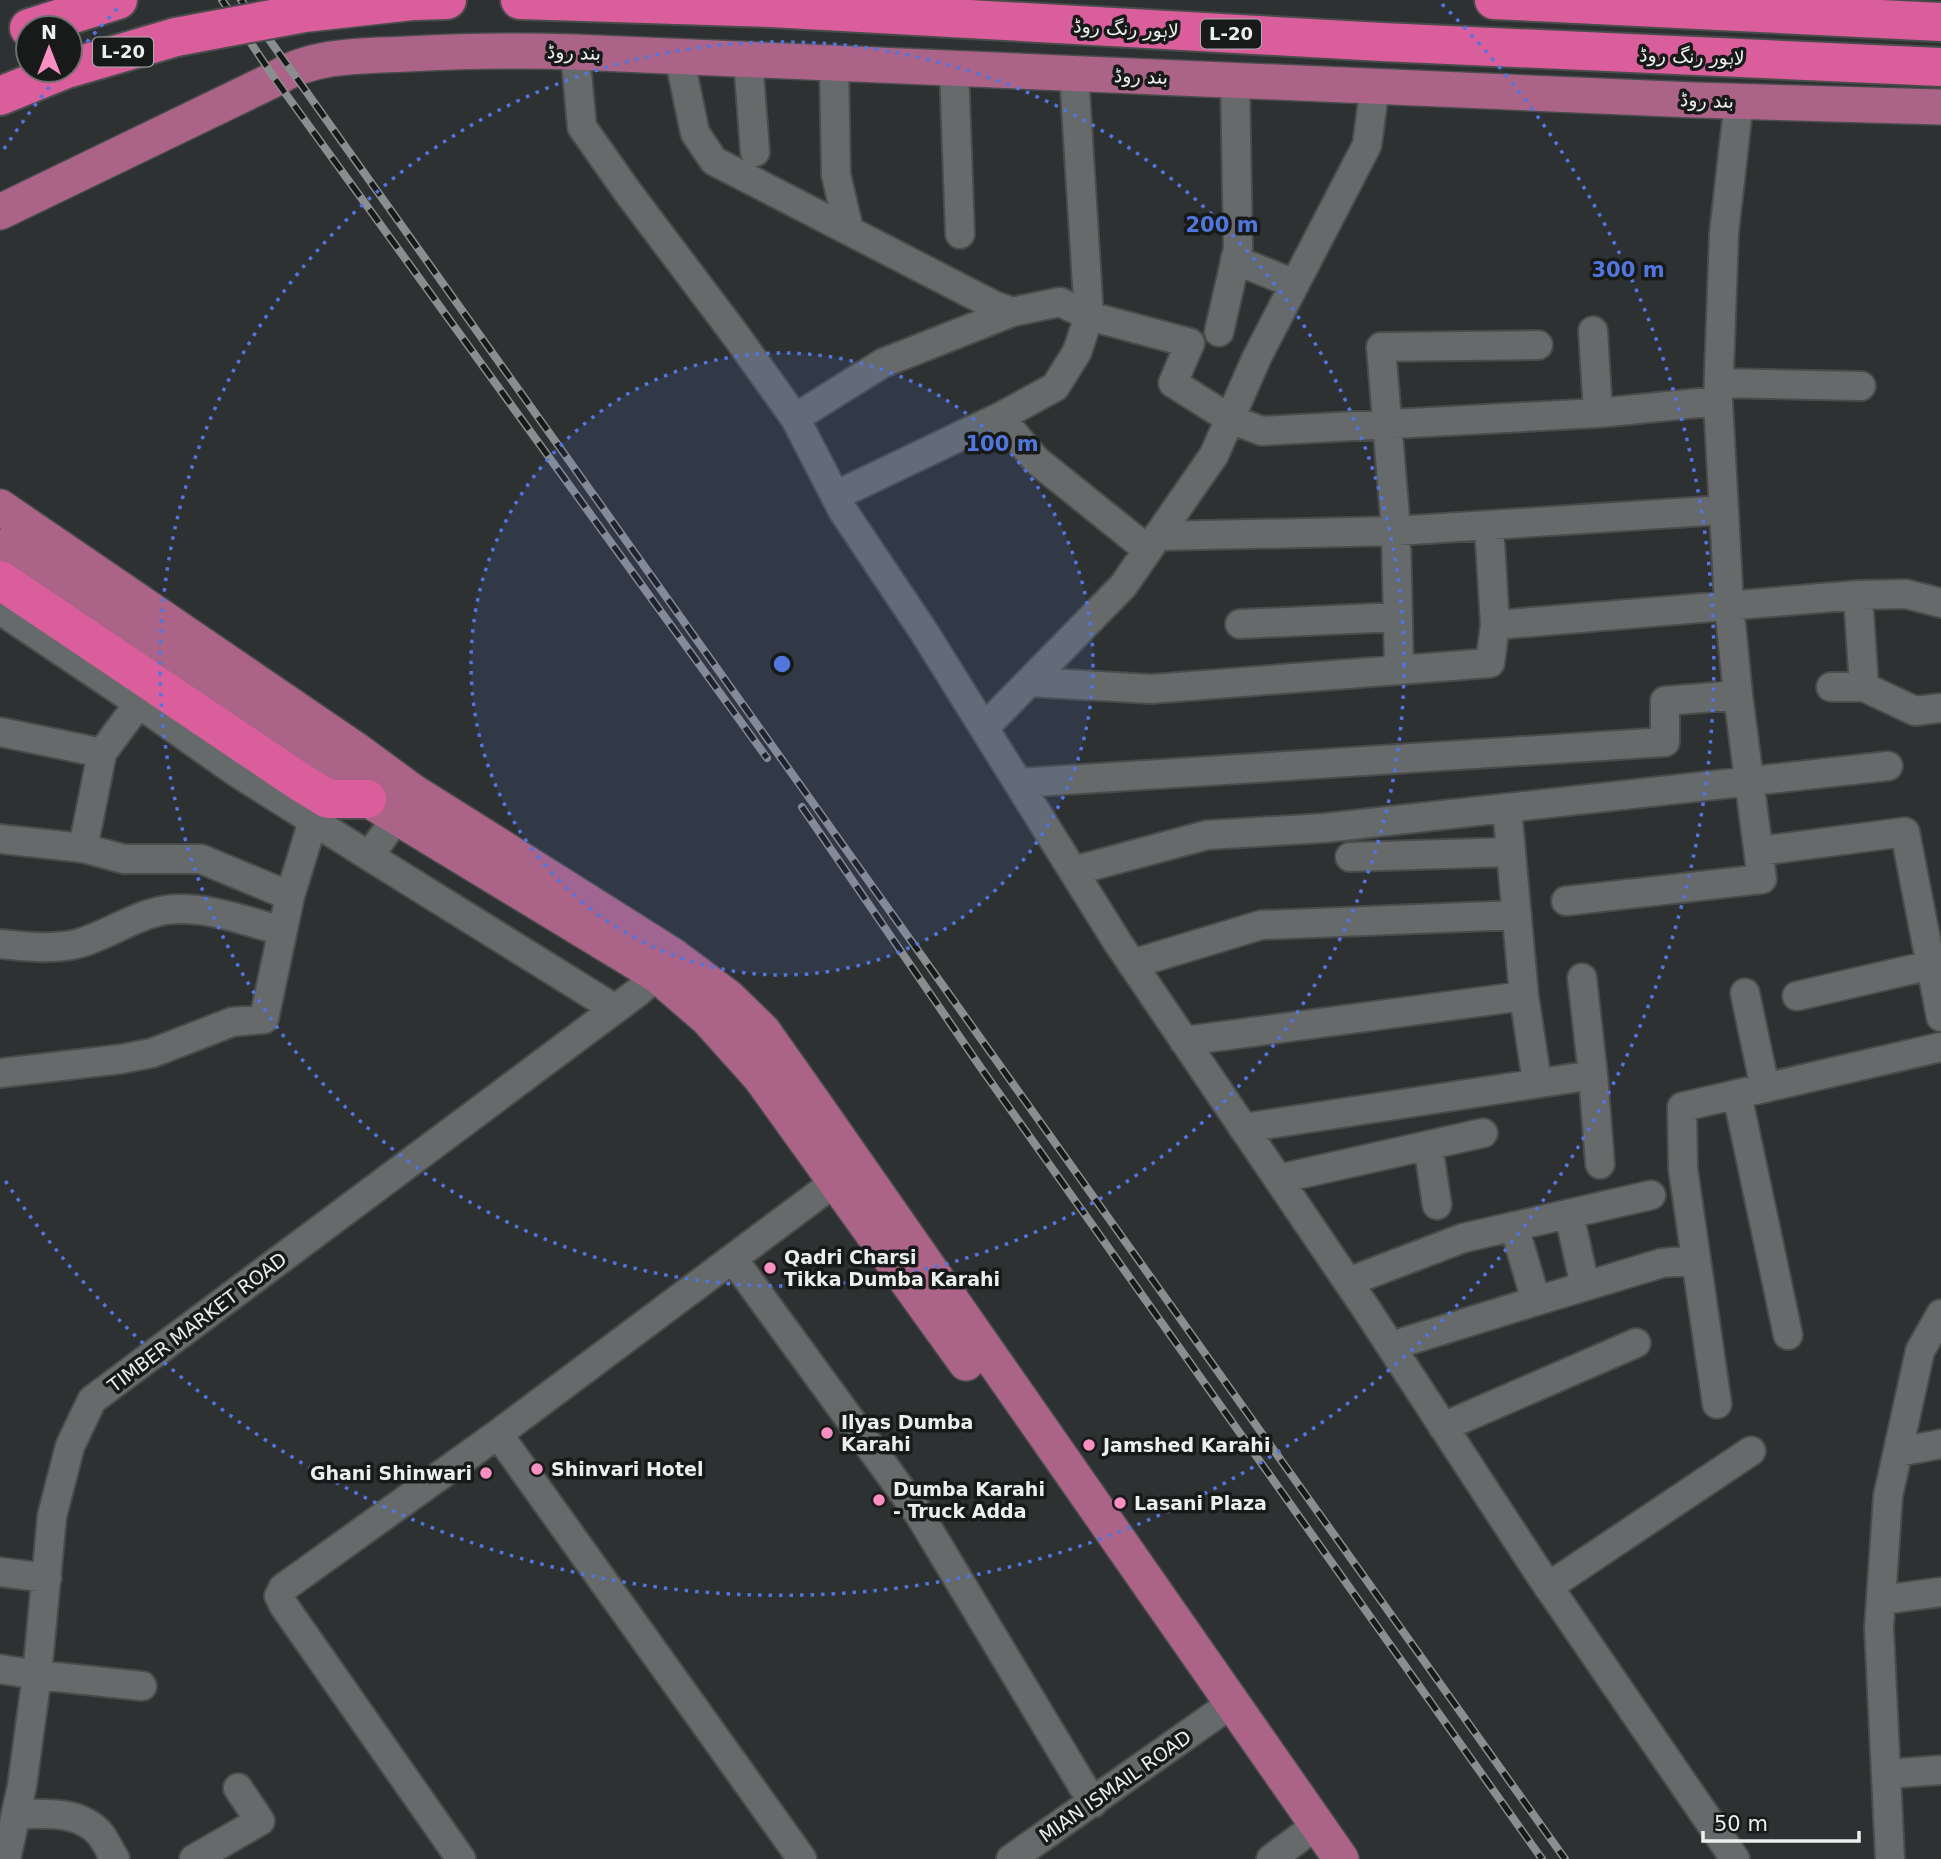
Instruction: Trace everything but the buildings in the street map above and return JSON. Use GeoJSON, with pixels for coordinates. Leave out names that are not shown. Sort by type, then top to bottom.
{"type":"FeatureCollection","features":[{"type":"Feature","properties":{"kind":"highway","name":"L-20"},"geometry":{"type":"LineString","coordinates":[[74,14],[118,0]]}},
{"type":"Feature","properties":{"kind":"highway","name":"لاہور رنگ روڈ"},"geometry":{"type":"LineString","coordinates":[[520,0],[771,8],[1382,43],[1941,67]]}},
{"type":"Feature","properties":{"kind":"highway"},"geometry":{"type":"LineString","coordinates":[[1493,0],[1941,22]]}},
{"type":"Feature","properties":{"kind":"highway","name":"L-20"},"geometry":{"type":"LineString","coordinates":[[84,64],[176,37],[304,13],[430,1]]}},
{"type":"Feature","properties":{"kind":"highway"},"geometry":{"type":"LineString","coordinates":[[0,96],[30,84]]}},
{"type":"Feature","properties":{"kind":"highway"},"geometry":{"type":"LineString","coordinates":[[0,580],[300,782],[360,794]]}},
{"type":"Feature","properties":{"kind":"main road"},"geometry":{"type":"LineString","coordinates":[[314,0],[341,57]]}},
{"type":"Feature","properties":{"kind":"main road","name":"بند روڈ"},"geometry":{"type":"LineString","coordinates":[[0,212],[275,79],[289,69],[341,57],[494,50],[575,52],[1738,102],[1941,107]]}},
{"type":"Feature","properties":{"kind":"main road"},"geometry":{"type":"LineString","coordinates":[[0,507],[360,794]]}},
{"type":"Feature","properties":{"kind":"main road"},"geometry":{"type":"LineString","coordinates":[[0,547],[360,794],[665,965],[728,997],[762,1031],[1313,1840]]}},
{"type":"Feature","properties":{"kind":"main road"},"geometry":{"type":"LineString","coordinates":[[665,965],[708,1019],[760,1077],[1218,1713],[1313,1840],[1341,1859]]}},
{"type":"Feature","properties":{"kind":"street"},"geometry":{"type":"LineString","coordinates":[[575,52],[582,127],[795,418],[835,496],[1132,964],[1391,1346],[1548,1587],[1735,1859]]}},
{"type":"Feature","properties":{"kind":"street"},"geometry":{"type":"LineString","coordinates":[[679,56],[695,132],[714,161],[993,305],[1012,312]]}},
{"type":"Feature","properties":{"kind":"street"},"geometry":{"type":"LineString","coordinates":[[748,59],[755,152]]}},
{"type":"Feature","properties":{"kind":"street"},"geometry":{"type":"LineString","coordinates":[[834,63],[836,175],[849,230]]}},
{"type":"Feature","properties":{"kind":"street"},"geometry":{"type":"LineString","coordinates":[[954,68],[960,234]]}},
{"type":"Feature","properties":{"kind":"street"},"geometry":{"type":"LineString","coordinates":[[835,496],[1000,417],[1055,387],[1077,352],[1089,316],[1074,74]]}},
{"type":"Feature","properties":{"kind":"street"},"geometry":{"type":"LineString","coordinates":[[1219,332],[1238,249],[1235,79]]}},
{"type":"Feature","properties":{"kind":"street"},"geometry":{"type":"LineString","coordinates":[[984,728],[1123,586],[1214,455],[1257,357],[1367,145],[1374,85]]}},
{"type":"Feature","properties":{"kind":"street"},"geometry":{"type":"LineString","coordinates":[[1566,901],[1762,879],[1729,604],[1718,392],[1724,233],[1738,102]]}},
{"type":"Feature","properties":{"kind":"street"},"geometry":{"type":"LineString","coordinates":[[1236,260],[1295,284]]}},
{"type":"Feature","properties":{"kind":"street"},"geometry":{"type":"LineString","coordinates":[[795,418],[883,363],[1012,312],[1060,302],[1089,316],[1190,343],[1173,383],[1230,419],[1262,431],[1598,413],[1718,392],[1861,386]]}},
{"type":"Feature","properties":{"kind":"street"},"geometry":{"type":"LineString","coordinates":[[1593,331],[1598,413]]}},
{"type":"Feature","properties":{"kind":"street"},"geometry":{"type":"LineString","coordinates":[[1399,670],[1396,531],[1381,347],[1538,345]]}},
{"type":"Feature","properties":{"kind":"street"},"geometry":{"type":"LineString","coordinates":[[1000,417],[1036,460],[1152,543],[1723,510]]}},
{"type":"Feature","properties":{"kind":"street"},"geometry":{"type":"LineString","coordinates":[[1029,682],[1151,689],[1490,663],[1495,625],[1489,525]]}},
{"type":"Feature","properties":{"kind":"street"},"geometry":{"type":"LineString","coordinates":[[1495,625],[1858,595],[1906,594],[1941,603]]}},
{"type":"Feature","properties":{"kind":"street"},"geometry":{"type":"LineString","coordinates":[[1858,595],[1864,687]]}},
{"type":"Feature","properties":{"kind":"street"},"geometry":{"type":"LineString","coordinates":[[0,610],[236,772],[360,794]]}},
{"type":"Feature","properties":{"kind":"street"},"geometry":{"type":"LineString","coordinates":[[1241,624],[1396,617]]}},
{"type":"Feature","properties":{"kind":"street"},"geometry":{"type":"LineString","coordinates":[[1831,687],[1864,687],[1915,711],[1941,708]]}},
{"type":"Feature","properties":{"kind":"street"},"geometry":{"type":"LineString","coordinates":[[1018,783],[1665,742],[1665,701],[1738,695]]}},
{"type":"Feature","properties":{"kind":"street"},"geometry":{"type":"LineString","coordinates":[[83,848],[102,753],[139,704]]}},
{"type":"Feature","properties":{"kind":"street"},"geometry":{"type":"LineString","coordinates":[[0,732],[102,753]]}},
{"type":"Feature","properties":{"kind":"street"},"geometry":{"type":"LineString","coordinates":[[1073,871],[1207,835],[1324,828],[1888,765]]}},
{"type":"Feature","properties":{"kind":"street"},"geometry":{"type":"LineString","coordinates":[[360,794],[369,856],[615,1009]]}},
{"type":"Feature","properties":{"kind":"street"},"geometry":{"type":"LineString","coordinates":[[360,794],[369,856]]}},
{"type":"Feature","properties":{"kind":"street"},"geometry":{"type":"LineString","coordinates":[[0,1073],[121,1059],[152,1052],[232,1022],[264,1019],[290,896],[360,794]]}},
{"type":"Feature","properties":{"kind":"street"},"geometry":{"type":"LineString","coordinates":[[1507,808],[1524,996],[1537,1082]]}},
{"type":"Feature","properties":{"kind":"street"},"geometry":{"type":"LineString","coordinates":[[1759,851],[1905,832],[1931,913],[1931,965],[1941,1017]]}},
{"type":"Feature","properties":{"kind":"street"},"geometry":{"type":"LineString","coordinates":[[0,839],[83,848],[124,859],[201,859],[290,896]]}},
{"type":"Feature","properties":{"kind":"street"},"geometry":{"type":"LineString","coordinates":[[1350,857],[1511,852]]}},
{"type":"Feature","properties":{"kind":"street"},"geometry":{"type":"LineString","coordinates":[[0,944],[39,948],[80,943],[139,916],[166,910],[189,909],[282,931]]}},
{"type":"Feature","properties":{"kind":"street"},"geometry":{"type":"LineString","coordinates":[[1132,964],[1261,925],[1517,915]]}},
{"type":"Feature","properties":{"kind":"street","name":"TIMBER MARKET ROAD"},"geometry":{"type":"LineString","coordinates":[[6,1859],[18,1814],[11,1784],[37,1675],[52,1516],[70,1446],[92,1400],[615,1009],[665,965]]}},
{"type":"Feature","properties":{"kind":"street"},"geometry":{"type":"LineString","coordinates":[[1797,996],[1931,965]]}},
{"type":"Feature","properties":{"kind":"street"},"geometry":{"type":"LineString","coordinates":[[1582,978],[1600,1164]]}},
{"type":"Feature","properties":{"kind":"street"},"geometry":{"type":"LineString","coordinates":[[1745,993],[1765,1088]]}},
{"type":"Feature","properties":{"kind":"street"},"geometry":{"type":"LineString","coordinates":[[1184,1041],[1524,996]]}},
{"type":"Feature","properties":{"kind":"street"},"geometry":{"type":"LineString","coordinates":[[1717,1404],[1683,1170],[1682,1107],[1941,1047]]}},
{"type":"Feature","properties":{"kind":"street"},"geometry":{"type":"LineString","coordinates":[[1243,1128],[1593,1075]]}},
{"type":"Feature","properties":{"kind":"street"},"geometry":{"type":"LineString","coordinates":[[1737,1094],[1788,1335]]}},
{"type":"Feature","properties":{"kind":"street"},"geometry":{"type":"LineString","coordinates":[[1278,1179],[1483,1133]]}},
{"type":"Feature","properties":{"kind":"street"},"geometry":{"type":"LineString","coordinates":[[1428,1145],[1437,1205]]}},
{"type":"Feature","properties":{"kind":"street"},"geometry":{"type":"LineString","coordinates":[[461,1859],[284,1606],[279,1596],[283,1588],[498,1434],[835,1182]]}},
{"type":"Feature","properties":{"kind":"street"},"geometry":{"type":"LineString","coordinates":[[1348,1282],[1463,1238],[1651,1195]]}},
{"type":"Feature","properties":{"kind":"street"},"geometry":{"type":"LineString","coordinates":[[1569,1214],[1585,1286]]}},
{"type":"Feature","properties":{"kind":"street"},"geometry":{"type":"LineString","coordinates":[[1514,1226],[1536,1301]]}},
{"type":"Feature","properties":{"kind":"street"},"geometry":{"type":"LineString","coordinates":[[733,1259],[919,1514],[1093,1803]]}},
{"type":"Feature","properties":{"kind":"street"},"geometry":{"type":"LineString","coordinates":[[1391,1346],[1662,1263],[1696,1260]]}},
{"type":"Feature","properties":{"kind":"street"},"geometry":{"type":"LineString","coordinates":[[1890,1859],[1879,1628],[1888,1496],[1898,1452],[1929,1363],[1920,1351],[1941,1314]]}},
{"type":"Feature","properties":{"kind":"street"},"geometry":{"type":"LineString","coordinates":[[1443,1427],[1636,1343]]}},
{"type":"Feature","properties":{"kind":"street"},"geometry":{"type":"LineString","coordinates":[[498,1434],[802,1859]]}},
{"type":"Feature","properties":{"kind":"street"},"geometry":{"type":"LineString","coordinates":[[1898,1452],[1941,1444]]}},
{"type":"Feature","properties":{"kind":"street"},"geometry":{"type":"LineString","coordinates":[[1548,1587],[1751,1451]]}},
{"type":"Feature","properties":{"kind":"street"},"geometry":{"type":"LineString","coordinates":[[0,1572],[47,1578]]}},
{"type":"Feature","properties":{"kind":"street"},"geometry":{"type":"LineString","coordinates":[[1881,1600],[1941,1592]]}},
{"type":"Feature","properties":{"kind":"street"},"geometry":{"type":"LineString","coordinates":[[0,1669],[142,1686]]}},
{"type":"Feature","properties":{"kind":"street","name":"MIAN ISMAIL ROAD"},"geometry":{"type":"LineString","coordinates":[[1011,1859],[1218,1713]]}},
{"type":"Feature","properties":{"kind":"street"},"geometry":{"type":"LineString","coordinates":[[1886,1774],[1941,1770]]}},
{"type":"Feature","properties":{"kind":"street"},"geometry":{"type":"LineString","coordinates":[[194,1859],[260,1821],[239,1788]]}},
{"type":"Feature","properties":{"kind":"street"},"geometry":{"type":"LineString","coordinates":[[18,1814],[62,1814],[85,1822],[101,1835],[115,1859]]}},
{"type":"Feature","properties":{"kind":"street"},"geometry":{"type":"LineString","coordinates":[[1271,1859],[1313,1840]]}},
{"type":"Feature","properties":{"kind":"railway"},"geometry":{"type":"LineString","coordinates":[[222,0],[275,79],[767,758]]}},
{"type":"Feature","properties":{"kind":"railway"},"geometry":{"type":"LineString","coordinates":[[241,0],[1565,1859]]}},
{"type":"Feature","properties":{"kind":"railway"},"geometry":{"type":"LineString","coordinates":[[802,807],[981,1068],[1542,1859]]}},
{"type":"Feature","properties":{"kind":"place","name":"Qadri Charsi Tikka Dumba Karahi"},"geometry":{"type":"Point","coordinates":[770,1268]}},
{"type":"Feature","properties":{"kind":"place","name":"Ilyas Dumba Karahi"},"geometry":{"type":"Point","coordinates":[827,1433]}},
{"type":"Feature","properties":{"kind":"place","name":"Jamshed Karahi"},"geometry":{"type":"Point","coordinates":[1089,1445]}},
{"type":"Feature","properties":{"kind":"place","name":"Shinvari Hotel"},"geometry":{"type":"Point","coordinates":[537,1469]}},
{"type":"Feature","properties":{"kind":"place","name":"Ghani Shinwari"},"geometry":{"type":"Point","coordinates":[486,1473]}},
{"type":"Feature","properties":{"kind":"place","name":"Dumba Karahi - Truck Adda"},"geometry":{"type":"Point","coordinates":[879,1500]}},
{"type":"Feature","properties":{"kind":"place","name":"Lasani Plaza"},"geometry":{"type":"Point","coordinates":[1120,1503]}}]}
